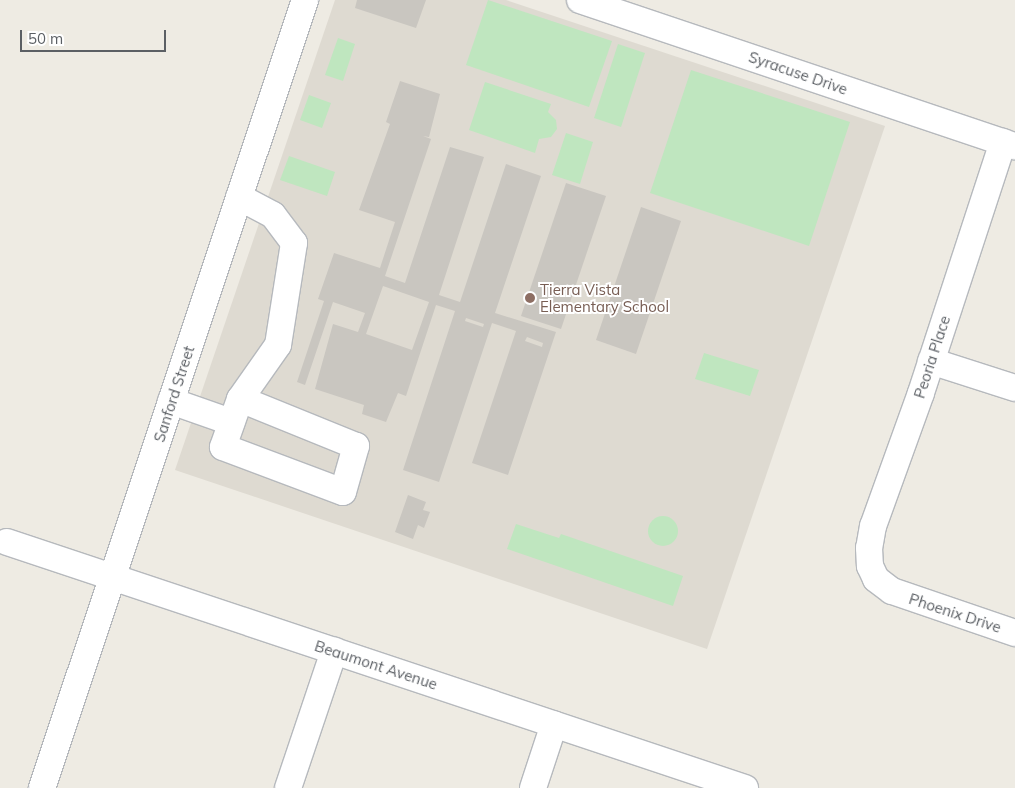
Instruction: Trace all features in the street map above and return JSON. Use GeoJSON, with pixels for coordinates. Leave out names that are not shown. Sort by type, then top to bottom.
{"type":"FeatureCollection","features":[{"type":"Feature","properties":{"kind":"street","name":"Sanford Street"},"geometry":{"type":"LineString","coordinates":[[42,788],[305,0]]}},
{"type":"Feature","properties":{"kind":"street","name":"Syracuse Drive"},"geometry":{"type":"LineString","coordinates":[[580,0],[1009,144]]}},
{"type":"Feature","properties":{"kind":"street","name":"Peoria Place"},"geometry":{"type":"LineString","coordinates":[[874,573],[870,566],[869,548],[873,526],[930,361],[1009,144]]}},
{"type":"Feature","properties":{"kind":"street"},"geometry":{"type":"LineString","coordinates":[[171,401],[236,411],[356,446],[343,492],[223,446],[236,411],[278,345],[294,243],[273,215],[239,197]]}},
{"type":"Feature","properties":{"kind":"street"},"geometry":{"type":"LineString","coordinates":[[930,361],[1015,388]]}},
{"type":"Feature","properties":{"kind":"street","name":"Beaumont Avenue"},"geometry":{"type":"LineString","coordinates":[[7,542],[744,788]]}},
{"type":"Feature","properties":{"kind":"street","name":"Phoenix Drive"},"geometry":{"type":"LineString","coordinates":[[874,573],[876,578],[892,591],[908,599],[1015,633]]}},
{"type":"Feature","properties":{"kind":"street"},"geometry":{"type":"LineString","coordinates":[[288,788],[334,651]]}},
{"type":"Feature","properties":{"kind":"street"},"geometry":{"type":"LineString","coordinates":[[533,788],[554,724]]}},
{"type":"Feature","properties":{"kind":"shaded area","name":"Tierra Vista Elementary School"},"geometry":{"type":"Polygon","coordinates":[[[335,0],[506,0],[885,126],[707,649],[175,470],[335,0]]]}},
{"type":"Feature","properties":{"kind":"green space"},"geometry":{"type":"Polygon","coordinates":[[[488,0],[612,41],[589,107],[466,65],[488,0]]]}},
{"type":"Feature","properties":{"kind":"green space"},"geometry":{"type":"Polygon","coordinates":[[[338,38],[355,44],[343,81],[325,75],[338,38]]]}},
{"type":"Feature","properties":{"kind":"green space"},"geometry":{"type":"Polygon","coordinates":[[[618,44],[645,53],[621,127],[594,118],[618,44]]]}},
{"type":"Feature","properties":{"kind":"green space"},"geometry":{"type":"Polygon","coordinates":[[[691,70],[850,122],[809,246],[650,193],[691,70]]]}},
{"type":"Feature","properties":{"kind":"green space"},"geometry":{"type":"Polygon","coordinates":[[[485,82],[551,104],[548,112],[556,120],[557,129],[551,137],[539,139],[535,153],[469,130],[485,82]]]}},
{"type":"Feature","properties":{"kind":"green space"},"geometry":{"type":"Polygon","coordinates":[[[309,95],[331,103],[322,128],[300,120],[309,95]]]}},
{"type":"Feature","properties":{"kind":"green space"},"geometry":{"type":"Polygon","coordinates":[[[566,133],[593,142],[580,184],[552,175],[566,133]]]}},
{"type":"Feature","properties":{"kind":"green space"},"geometry":{"type":"Polygon","coordinates":[[[289,156],[335,172],[327,196],[280,180],[289,156]]]}},
{"type":"Feature","properties":{"kind":"green space"},"geometry":{"type":"Polygon","coordinates":[[[704,353],[759,370],[750,396],[695,379],[704,353]]]}},
{"type":"Feature","properties":{"kind":"green space"},"geometry":{"type":"Polygon","coordinates":[[[663,516],[674,520],[678,531],[674,542],[663,546],[652,542],[648,531],[652,520],[663,516]]]}},
{"type":"Feature","properties":{"kind":"green space"},"geometry":{"type":"Polygon","coordinates":[[[516,524],[559,538],[561,534],[683,576],[673,606],[507,549],[516,524]]]}},
{"type":"Feature","properties":{"kind":"building"},"geometry":{"type":"Polygon","coordinates":[[[357,0],[426,0],[416,28],[355,8],[357,0]]]}},
{"type":"Feature","properties":{"kind":"building"},"geometry":{"type":"Polygon","coordinates":[[[400,81],[440,94],[429,137],[423,136],[431,139],[385,276],[405,283],[450,147],[484,157],[439,295],[460,302],[506,164],[541,176],[495,313],[556,332],[508,475],[472,463],[516,331],[492,323],[439,482],[403,470],[455,311],[436,305],[406,396],[398,393],[386,422],[362,414],[364,405],[315,389],[333,324],[358,332],[365,313],[333,302],[305,385],[297,382],[324,301],[318,299],[334,253],[380,268],[395,222],[359,210],[390,124],[386,122],[400,81]],[[383,286],[366,334],[412,350],[429,302],[383,286]],[[466,318],[465,321],[483,327],[484,324],[466,318]],[[527,337],[525,341],[542,347],[543,343],[527,337]]]}},
{"type":"Feature","properties":{"kind":"building"},"geometry":{"type":"Polygon","coordinates":[[[566,183],[606,196],[561,329],[521,316],[566,183]]]}},
{"type":"Feature","properties":{"kind":"building"},"geometry":{"type":"Polygon","coordinates":[[[641,207],[681,221],[636,354],[596,340],[641,207]]]}},
{"type":"Feature","properties":{"kind":"building"},"geometry":{"type":"Polygon","coordinates":[[[408,495],[426,502],[423,510],[430,512],[424,528],[418,525],[413,539],[395,532],[408,495]]]}},
{"type":"Feature","properties":{"kind":"place","name":"Tierra Vista Elementary School"},"geometry":{"type":"Point","coordinates":[530,298]}}]}
